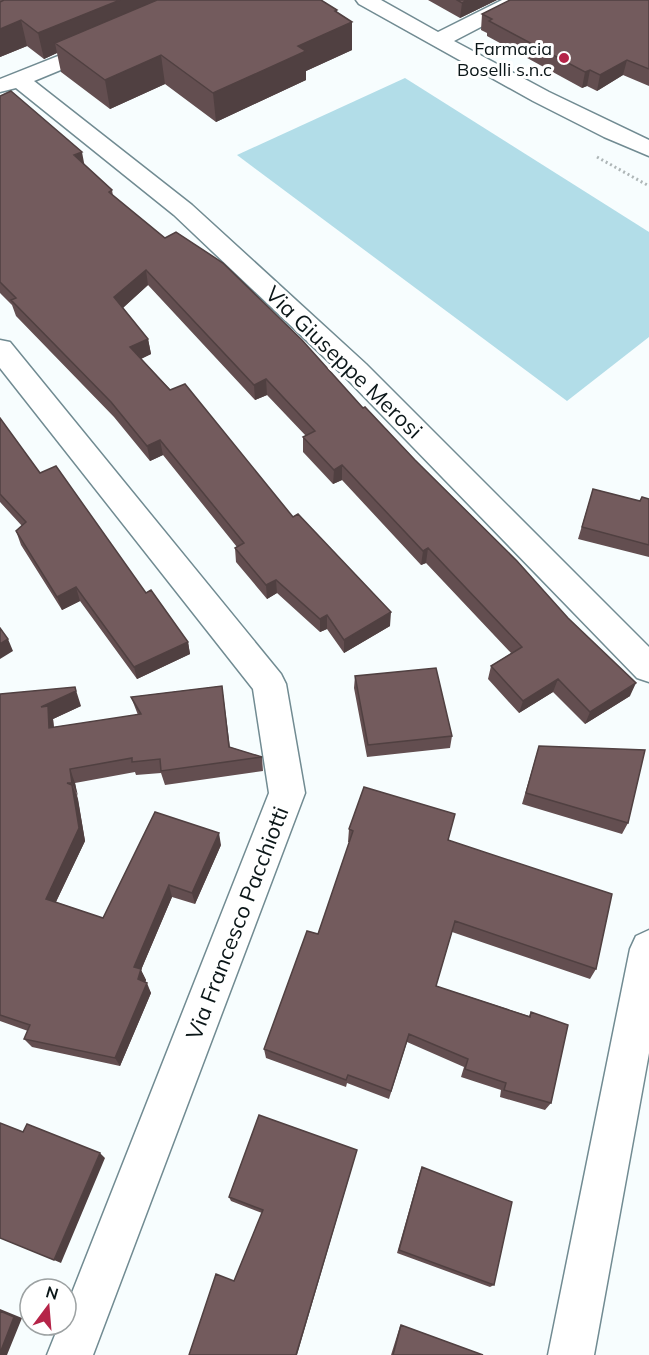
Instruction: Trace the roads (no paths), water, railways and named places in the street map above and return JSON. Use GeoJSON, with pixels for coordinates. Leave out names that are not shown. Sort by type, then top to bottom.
{"type":"FeatureCollection","features":[{"type":"Feature","properties":{"kind":"street"},"geometry":{"type":"LineString","coordinates":[[366,0],[582,119],[649,149]]}},
{"type":"Feature","properties":{"kind":"street"},"geometry":{"type":"LineString","coordinates":[[437,41],[518,0]]}},
{"type":"Feature","properties":{"kind":"street"},"geometry":{"type":"LineString","coordinates":[[9,83],[124,35]]}},
{"type":"Feature","properties":{"kind":"street","name":"Via Giuseppe Merosi"},"geometry":{"type":"LineString","coordinates":[[9,83],[183,210],[356,370],[649,668]]}},
{"type":"Feature","properties":{"kind":"street","name":"Via Francesco Pacchiotti"},"geometry":{"type":"LineString","coordinates":[[0,349],[269,684],[287,793],[70,1355]]}},
{"type":"Feature","properties":{"kind":"street"},"geometry":{"type":"LineString","coordinates":[[571,1355],[649,949]]}},
{"type":"Feature","properties":{"kind":"place","name":"Farmacia Boselli s.n.c"},"geometry":{"type":"Point","coordinates":[564,58]}}]}
